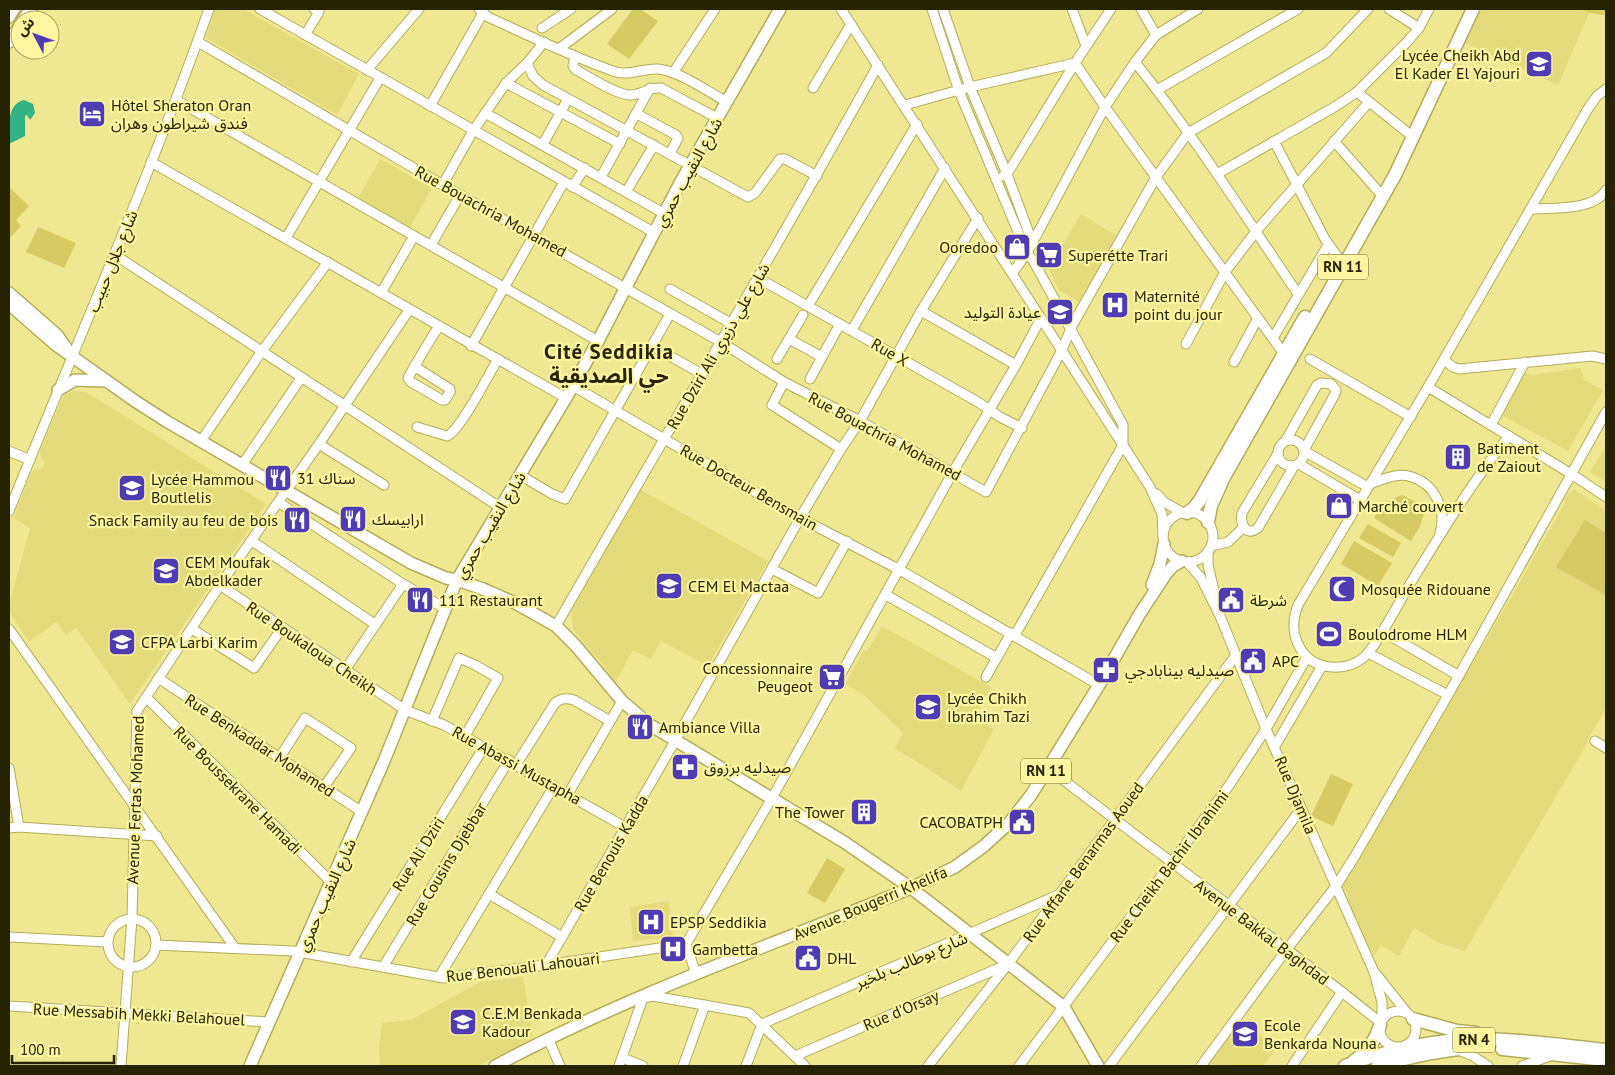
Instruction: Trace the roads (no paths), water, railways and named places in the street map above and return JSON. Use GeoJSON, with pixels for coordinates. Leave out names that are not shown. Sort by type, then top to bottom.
{"type":"FeatureCollection","features":[{"type":"Feature","properties":{"kind":"highway","name":"RN 11"},"geometry":{"type":"LineString","coordinates":[[1185,513],[1194,508],[1200,500],[1378,191],[1408,133],[1466,9]]}},
{"type":"Feature","properties":{"kind":"highway","name":"RN 11"},"geometry":{"type":"LineString","coordinates":[[1208,522],[1213,501],[1224,477],[1395,175],[1474,9]]}},
{"type":"Feature","properties":{"kind":"highway"},"geometry":{"type":"LineString","coordinates":[[1410,1017],[1457,1031],[1492,1036],[1502,1041]]}},
{"type":"Feature","properties":{"kind":"highway"},"geometry":{"type":"LineString","coordinates":[[1347,1065],[1361,1055],[1372,1043],[1378,1034],[1381,1023]]}},
{"type":"Feature","properties":{"kind":"highway","name":"RN 4"},"geometry":{"type":"LineString","coordinates":[[1347,1065],[1394,1052],[1456,1040],[1502,1041],[1606,1050]]}},
{"type":"Feature","properties":{"kind":"highway","name":"RN 4"},"geometry":{"type":"LineString","coordinates":[[1378,1066],[1412,1057],[1457,1049],[1495,1048],[1606,1060]]}},
{"type":"Feature","properties":{"kind":"main road"},"geometry":{"type":"LineString","coordinates":[[9,17],[14,9]]}},
{"type":"Feature","properties":{"kind":"main road","name":"شارع النقيب حمري"},"geometry":{"type":"LineString","coordinates":[[249,1066],[362,812],[457,580],[573,386],[691,165],[780,9]]}},
{"type":"Feature","properties":{"kind":"main road"},"geometry":{"type":"LineString","coordinates":[[9,293],[57,335],[72,357]]}},
{"type":"Feature","properties":{"kind":"main road"},"geometry":{"type":"LineString","coordinates":[[9,304],[72,357],[166,421],[411,563],[446,578],[483,589],[515,603],[556,626],[581,652],[622,701],[650,725],[772,798],[911,888],[1064,1007],[1098,1066]]}},
{"type":"Feature","properties":{"kind":"main road"},"geometry":{"type":"LineString","coordinates":[[58,390],[74,380],[105,381]]}},
{"type":"Feature","properties":{"kind":"main road","name":"Avenue Bougerri Khelifa"},"geometry":{"type":"LineString","coordinates":[[1139,615],[1158,572],[1164,540]]}},
{"type":"Feature","properties":{"kind":"main road","name":"Avenue Bougerri Khelifa"},"geometry":{"type":"LineString","coordinates":[[495,1066],[548,1038],[696,974],[911,888],[955,867],[984,846],[1009,823],[1031,795],[1100,685],[1139,615],[1169,569],[1184,562]]}},
{"type":"Feature","properties":{"kind":"street","name":"شارع جلال حبيب"},"geometry":{"type":"LineString","coordinates":[[9,511],[176,100],[209,9]]}},
{"type":"Feature","properties":{"kind":"street"},"geometry":{"type":"LineString","coordinates":[[260,9],[655,233]]}},
{"type":"Feature","properties":{"kind":"street"},"geometry":{"type":"LineString","coordinates":[[367,70],[420,9]]}},
{"type":"Feature","properties":{"kind":"street"},"geometry":{"type":"LineString","coordinates":[[542,28],[571,9]]}},
{"type":"Feature","properties":{"kind":"street"},"geometry":{"type":"LineString","coordinates":[[560,48],[612,9]]}},
{"type":"Feature","properties":{"kind":"street"},"geometry":{"type":"LineString","coordinates":[[674,73],[715,9]]}},
{"type":"Feature","properties":{"kind":"street"},"geometry":{"type":"LineString","coordinates":[[844,9],[851,24],[1013,272],[1150,487],[1162,514],[1164,540],[1170,555],[1194,568],[1220,616]]}},
{"type":"Feature","properties":{"kind":"street"},"geometry":{"type":"LineString","coordinates":[[932,9],[959,91],[998,180],[1027,253],[1034,262],[1124,424],[1123,445],[986,677]]}},
{"type":"Feature","properties":{"kind":"street"},"geometry":{"type":"LineString","coordinates":[[943,9],[970,87],[1033,241],[1034,262]]}},
{"type":"Feature","properties":{"kind":"street"},"geometry":{"type":"LineString","coordinates":[[1072,9],[1086,46]]}},
{"type":"Feature","properties":{"kind":"street"},"geometry":{"type":"LineString","coordinates":[[998,180],[1007,174],[1075,63],[1111,9]]}},
{"type":"Feature","properties":{"kind":"street"},"geometry":{"type":"LineString","coordinates":[[1141,9],[1156,35]]}},
{"type":"Feature","properties":{"kind":"street"},"geometry":{"type":"LineString","coordinates":[[1013,272],[1027,253],[1105,108],[1135,62],[1156,35],[1198,9]]}},
{"type":"Feature","properties":{"kind":"street"},"geometry":{"type":"LineString","coordinates":[[1157,90],[1298,9]]}},
{"type":"Feature","properties":{"kind":"street"},"geometry":{"type":"LineString","coordinates":[[1022,428],[1071,330],[1156,177],[1188,133],[1326,53],[1368,9]]}},
{"type":"Feature","properties":{"kind":"street"},"geometry":{"type":"LineString","coordinates":[[1389,9],[1419,28]]}},
{"type":"Feature","properties":{"kind":"street"},"geometry":{"type":"LineString","coordinates":[[1218,174],[1357,92],[1407,42],[1419,28],[1429,9]]}},
{"type":"Feature","properties":{"kind":"street"},"geometry":{"type":"LineString","coordinates":[[305,35],[317,10]]}},
{"type":"Feature","properties":{"kind":"street"},"geometry":{"type":"LineString","coordinates":[[430,106],[486,12],[575,56],[624,74],[653,69],[674,73],[727,102]]}},
{"type":"Feature","properties":{"kind":"street"},"geometry":{"type":"LineString","coordinates":[[813,88],[851,24]]}},
{"type":"Feature","properties":{"kind":"street"},"geometry":{"type":"LineString","coordinates":[[942,41],[951,36]]}},
{"type":"Feature","properties":{"kind":"street","name":"Rue Bouachria Mohamed"},"geometry":{"type":"LineString","coordinates":[[198,42],[442,184],[722,342],[784,382],[860,421],[986,492],[1022,428]]}},
{"type":"Feature","properties":{"kind":"street"},"geometry":{"type":"LineString","coordinates":[[442,184],[473,131],[506,83],[527,63],[544,42]]}},
{"type":"Feature","properties":{"kind":"street"},"geometry":{"type":"LineString","coordinates":[[575,56],[575,68],[626,95],[635,95],[650,88],[661,88],[717,118]]}},
{"type":"Feature","properties":{"kind":"street"},"geometry":{"type":"LineString","coordinates":[[1135,62],[1218,174],[1298,294]]}},
{"type":"Feature","properties":{"kind":"street"},"geometry":{"type":"LineString","coordinates":[[527,63],[533,76],[538,81],[748,197],[755,192],[780,158],[817,176]]}},
{"type":"Feature","properties":{"kind":"street"},"geometry":{"type":"LineString","coordinates":[[905,105],[970,87],[1075,63]]}},
{"type":"Feature","properties":{"kind":"street"},"geometry":{"type":"LineString","coordinates":[[1075,63],[1105,108],[1284,354]]}},
{"type":"Feature","properties":{"kind":"street","name":"Rue Dziri Ali شارع علي دزيري"},"geometry":{"type":"LineString","coordinates":[[556,626],[664,438],[722,342],[878,65]]}},
{"type":"Feature","properties":{"kind":"street"},"geometry":{"type":"LineString","coordinates":[[286,238],[380,78]]}},
{"type":"Feature","properties":{"kind":"street"},"geometry":{"type":"LineString","coordinates":[[506,83],[620,144]]}},
{"type":"Feature","properties":{"kind":"street"},"geometry":{"type":"LineString","coordinates":[[601,177],[650,88]]}},
{"type":"Feature","properties":{"kind":"street"},"geometry":{"type":"LineString","coordinates":[[1509,436],[1493,455],[1437,539],[1368,654],[1349,666],[1333,668],[1322,666],[1307,656],[1295,638],[1293,621],[1298,605],[1411,417],[1589,107],[1606,88]]}},
{"type":"Feature","properties":{"kind":"street"},"geometry":{"type":"LineString","coordinates":[[1357,92],[1408,133]]}},
{"type":"Feature","properties":{"kind":"street"},"geometry":{"type":"LineString","coordinates":[[543,144],[568,99]]}},
{"type":"Feature","properties":{"kind":"street"},"geometry":{"type":"LineString","coordinates":[[176,100],[598,341]]}},
{"type":"Feature","properties":{"kind":"street"},"geometry":{"type":"LineString","coordinates":[[1186,344],[1224,272],[1296,184],[1369,102]]}},
{"type":"Feature","properties":{"kind":"street"},"geometry":{"type":"LineString","coordinates":[[485,113],[665,214]]}},
{"type":"Feature","properties":{"kind":"street"},"geometry":{"type":"LineString","coordinates":[[637,114],[676,135],[678,138],[670,154]]}},
{"type":"Feature","properties":{"kind":"street"},"geometry":{"type":"LineString","coordinates":[[808,306],[917,124]]}},
{"type":"Feature","properties":{"kind":"street"},"geometry":{"type":"LineString","coordinates":[[1274,141],[1328,244],[1339,259]]}},
{"type":"Feature","properties":{"kind":"street"},"geometry":{"type":"LineString","coordinates":[[1334,141],[1378,191]]}},
{"type":"Feature","properties":{"kind":"street"},"geometry":{"type":"LineString","coordinates":[[626,192],[654,145]]}},
{"type":"Feature","properties":{"kind":"street"},"geometry":{"type":"LineString","coordinates":[[151,162],[328,262],[471,346],[498,359],[566,398]]}},
{"type":"Feature","properties":{"kind":"street"},"geometry":{"type":"LineString","coordinates":[[471,346],[534,236],[568,184],[585,168]]}},
{"type":"Feature","properties":{"kind":"street"},"geometry":{"type":"LineString","coordinates":[[852,330],[945,168]]}},
{"type":"Feature","properties":{"kind":"street"},"geometry":{"type":"LineString","coordinates":[[1530,209],[1576,206],[1593,202],[1603,196],[1606,190]]}},
{"type":"Feature","properties":{"kind":"street"},"geometry":{"type":"LineString","coordinates":[[431,245],[460,194]]}},
{"type":"Feature","properties":{"kind":"street","name":"Rue Benouis Kadda"},"geometry":{"type":"LineString","coordinates":[[546,965],[800,518],[841,448],[860,421],[896,355],[978,218]]}},
{"type":"Feature","properties":{"kind":"street"},"geometry":{"type":"LineString","coordinates":[[380,293],[414,236]]}},
{"type":"Feature","properties":{"kind":"street"},"geometry":{"type":"LineString","coordinates":[[1273,338],[1328,244]]}},
{"type":"Feature","properties":{"kind":"street"},"geometry":{"type":"LineString","coordinates":[[114,255],[501,508]]}},
{"type":"Feature","properties":{"kind":"street"},"geometry":{"type":"LineString","coordinates":[[201,441],[262,351],[328,262]]}},
{"type":"Feature","properties":{"kind":"street","name":"Rue X"},"geometry":{"type":"LineString","coordinates":[[758,278],[1022,428]]}},
{"type":"Feature","properties":{"kind":"street"},"geometry":{"type":"LineString","coordinates":[[670,290],[732,324]]}},
{"type":"Feature","properties":{"kind":"street","name":"Avenue Fertas Mohamed"},"geometry":{"type":"LineString","coordinates":[[121,1066],[132,918],[137,711],[220,585],[346,405],[409,310]]}},
{"type":"Feature","properties":{"kind":"street"},"geometry":{"type":"LineString","coordinates":[[922,311],[1016,365]]}},
{"type":"Feature","properties":{"kind":"street"},"geometry":{"type":"LineString","coordinates":[[520,475],[552,494],[565,499],[670,314]]}},
{"type":"Feature","properties":{"kind":"street"},"geometry":{"type":"LineString","coordinates":[[777,360],[803,314]]}},
{"type":"Feature","properties":{"kind":"street"},"geometry":{"type":"LineString","coordinates":[[696,974],[686,944],[772,798],[1041,318]]}},
{"type":"Feature","properties":{"kind":"street"},"geometry":{"type":"LineString","coordinates":[[1234,362],[1258,318]]}},
{"type":"Feature","properties":{"kind":"street"},"geometry":{"type":"LineString","coordinates":[[810,379],[840,324]]}},
{"type":"Feature","properties":{"kind":"street"},"geometry":{"type":"LineString","coordinates":[[414,366],[449,388],[450,392],[445,400],[410,382],[408,378],[414,366],[439,326]]}},
{"type":"Feature","properties":{"kind":"street"},"geometry":{"type":"LineString","coordinates":[[789,339],[822,357]]}},
{"type":"Feature","properties":{"kind":"street"},"geometry":{"type":"LineString","coordinates":[[652,346],[702,374]]}},
{"type":"Feature","properties":{"kind":"street"},"geometry":{"type":"LineString","coordinates":[[1444,360],[1459,368],[1592,356],[1606,359]]}},
{"type":"Feature","properties":{"kind":"street"},"geometry":{"type":"LineString","coordinates":[[418,427],[447,436],[451,434],[463,418],[498,359]]}},
{"type":"Feature","properties":{"kind":"street"},"geometry":{"type":"LineString","coordinates":[[1310,359],[1411,417]]}},
{"type":"Feature","properties":{"kind":"street"},"geometry":{"type":"LineString","coordinates":[[1491,425],[1525,362]]}},
{"type":"Feature","properties":{"kind":"street"},"geometry":{"type":"LineString","coordinates":[[242,465],[301,378]]}},
{"type":"Feature","properties":{"kind":"street","name":"Rue Bouachria Mohamed"},"geometry":{"type":"LineString","coordinates":[[784,382],[772,405],[841,448]]}},
{"type":"Feature","properties":{"kind":"street"},"geometry":{"type":"LineString","coordinates":[[1278,455],[1242,513],[1241,521],[1244,528],[1248,530],[1254,531],[1258,528],[1297,465],[1303,458],[1304,450],[1335,394],[1336,390],[1331,384],[1321,383],[1317,385],[1286,440],[1279,447],[1279,460],[1286,465],[1297,465],[1360,500]]}},
{"type":"Feature","properties":{"kind":"street","name":"Rue Docteur Bensmain"},"geometry":{"type":"LineString","coordinates":[[573,386],[800,518],[900,570],[1100,685]]}},
{"type":"Feature","properties":{"kind":"street"},"geometry":{"type":"LineString","coordinates":[[1428,387],[1573,474],[1606,497]]}},
{"type":"Feature","properties":{"kind":"street"},"geometry":{"type":"LineString","coordinates":[[1207,1064],[1287,949],[1336,886],[1355,856],[1448,696],[1606,412]]}},
{"type":"Feature","properties":{"kind":"street"},"geometry":{"type":"LineString","coordinates":[[1286,440],[1299,442],[1304,450],[1369,486]]}},
{"type":"Feature","properties":{"kind":"street"},"geometry":{"type":"LineString","coordinates":[[319,444],[384,485]]}},
{"type":"Feature","properties":{"kind":"street"},"geometry":{"type":"LineString","coordinates":[[9,451],[30,460]]}},
{"type":"Feature","properties":{"kind":"street"},"geometry":{"type":"LineString","coordinates":[[1369,486],[1395,475],[1412,476],[1423,482],[1434,494],[1441,508],[1442,523],[1437,539]]}},
{"type":"Feature","properties":{"kind":"street"},"geometry":{"type":"LineString","coordinates":[[1150,487],[1164,502],[1185,513]]}},
{"type":"Feature","properties":{"kind":"street"},"geometry":{"type":"LineString","coordinates":[[278,502],[403,584],[444,608]]}},
{"type":"Feature","properties":{"kind":"street"},"geometry":{"type":"LineString","coordinates":[[1164,540],[1167,524],[1176,515],[1185,513],[1197,514],[1208,522],[1212,534],[1209,572],[1220,616]]}},
{"type":"Feature","properties":{"kind":"street"},"geometry":{"type":"LineString","coordinates":[[1184,562],[1196,560],[1210,548],[1228,542],[1244,528]]}},
{"type":"Feature","properties":{"kind":"street"},"geometry":{"type":"LineString","coordinates":[[252,541],[376,625]]}},
{"type":"Feature","properties":{"kind":"street"},"geometry":{"type":"LineString","coordinates":[[772,569],[818,592],[847,541]]}},
{"type":"Feature","properties":{"kind":"street"},"geometry":{"type":"LineString","coordinates":[[345,670],[403,584]]}},
{"type":"Feature","properties":{"kind":"street","name":"Rue Boukaloua Cheikh"},"geometry":{"type":"LineString","coordinates":[[220,585],[405,710]]}},
{"type":"Feature","properties":{"kind":"street"},"geometry":{"type":"LineString","coordinates":[[886,595],[997,658]]}},
{"type":"Feature","properties":{"kind":"street","name":"Rue Djamila"},"geometry":{"type":"LineString","coordinates":[[1220,616],[1301,810],[1374,972]]}},
{"type":"Feature","properties":{"kind":"street"},"geometry":{"type":"LineString","coordinates":[[192,629],[254,668],[282,628]]}},
{"type":"Feature","properties":{"kind":"street"},"geometry":{"type":"LineString","coordinates":[[9,629],[136,805],[235,948]]}},
{"type":"Feature","properties":{"kind":"street"},"geometry":{"type":"LineString","coordinates":[[1382,631],[1459,676]]}},
{"type":"Feature","properties":{"kind":"street"},"geometry":{"type":"LineString","coordinates":[[1368,654],[1448,696]]}},
{"type":"Feature","properties":{"kind":"street","name":"Rue Affane Benarmas Aoued"},"geometry":{"type":"LineString","coordinates":[[928,1066],[1008,964],[1236,655]]}},
{"type":"Feature","properties":{"kind":"street","name":"Rue Cheikh Bachir Ibrahimi"},"geometry":{"type":"LineString","coordinates":[[1019,1066],[1228,787],[1266,729],[1307,656]]}},
{"type":"Feature","properties":{"kind":"street"},"geometry":{"type":"LineString","coordinates":[[432,720],[459,658],[475,664],[498,678],[465,736]]}},
{"type":"Feature","properties":{"kind":"street"},"geometry":{"type":"LineString","coordinates":[[1275,746],[1322,666]]}},
{"type":"Feature","properties":{"kind":"street","name":"Rue Benkaddar Mohamed"},"geometry":{"type":"LineString","coordinates":[[158,678],[362,812]]}},
{"type":"Feature","properties":{"kind":"street","name":"Rue Boussekrane Hamadi"},"geometry":{"type":"LineString","coordinates":[[146,697],[331,882]]}},
{"type":"Feature","properties":{"kind":"street","name":"Rue Cousins Djebbar"},"geometry":{"type":"LineString","coordinates":[[383,967],[513,762],[555,703],[567,698],[574,700],[610,721]]}},
{"type":"Feature","properties":{"kind":"street"},"geometry":{"type":"LineString","coordinates":[[568,794],[622,701]]}},
{"type":"Feature","properties":{"kind":"street","name":"Rue Abassi Mustapha"},"geometry":{"type":"LineString","coordinates":[[405,710],[444,725],[465,736],[625,827]]}},
{"type":"Feature","properties":{"kind":"street"},"geometry":{"type":"LineString","coordinates":[[280,757],[305,718],[351,748],[324,787]]}},
{"type":"Feature","properties":{"kind":"street"},"geometry":{"type":"LineString","coordinates":[[1595,741],[1606,748]]}},
{"type":"Feature","properties":{"kind":"street","name":"Rue Ali Dziri"},"geometry":{"type":"LineString","coordinates":[[351,962],[484,747]]}},
{"type":"Feature","properties":{"kind":"street"},"geometry":{"type":"LineString","coordinates":[[9,768],[19,827]]}},
{"type":"Feature","properties":{"kind":"street","name":"Avenue Bakkal Baghdad"},"geometry":{"type":"LineString","coordinates":[[1048,768],[1113,820],[1287,949],[1381,1023]]}},
{"type":"Feature","properties":{"kind":"street"},"geometry":{"type":"LineString","coordinates":[[439,977],[554,786]]}},
{"type":"Feature","properties":{"kind":"street"},"geometry":{"type":"LineString","coordinates":[[1109,1066],[1301,810]]}},
{"type":"Feature","properties":{"kind":"street"},"geometry":{"type":"LineString","coordinates":[[9,828],[19,827],[157,836]]}},
{"type":"Feature","properties":{"kind":"street"},"geometry":{"type":"LineString","coordinates":[[488,894],[562,937]]}},
{"type":"Feature","properties":{"kind":"street","name":"شارع بوطالب بلخير"},"geometry":{"type":"LineString","coordinates":[[762,1024],[1058,895]]}},
{"type":"Feature","properties":{"kind":"street"},"geometry":{"type":"LineString","coordinates":[[132,918],[140,920],[152,929],[156,945],[150,960],[135,967],[127,967],[120,965],[110,955],[107,942],[112,928],[118,923],[132,918]]}},
{"type":"Feature","properties":{"kind":"street"},"geometry":{"type":"LineString","coordinates":[[9,937],[107,942]]}},
{"type":"Feature","properties":{"kind":"street","name":"Rue Benouali Lahouari"},"geometry":{"type":"LineString","coordinates":[[156,945],[301,952],[444,978],[686,944]]}},
{"type":"Feature","properties":{"kind":"street","name":"Rue d'Orsay"},"geometry":{"type":"LineString","coordinates":[[795,1056],[1008,964]]}},
{"type":"Feature","properties":{"kind":"street"},"geometry":{"type":"LineString","coordinates":[[1374,972],[1415,1024],[1412,1040],[1404,1046],[1393,1047],[1388,1045],[1381,1036],[1382,1002],[1374,972]]}},
{"type":"Feature","properties":{"kind":"street"},"geometry":{"type":"LineString","coordinates":[[1292,1066],[1342,992]]}},
{"type":"Feature","properties":{"kind":"street"},"geometry":{"type":"LineString","coordinates":[[643,1066],[621,1062],[641,998],[653,996],[749,1013],[805,1066]]}},
{"type":"Feature","properties":{"kind":"street"},"geometry":{"type":"LineString","coordinates":[[683,1066],[705,1005]]}},
{"type":"Feature","properties":{"kind":"street","name":"Rue Messabih Mekki Belahouel"},"geometry":{"type":"LineString","coordinates":[[9,1006],[269,1022]]}},
{"type":"Feature","properties":{"kind":"street"},"geometry":{"type":"LineString","coordinates":[[1381,1023],[1386,1016],[1397,1011],[1410,1017]]}},
{"type":"Feature","properties":{"kind":"street"},"geometry":{"type":"LineString","coordinates":[[746,1066],[762,1024]]}},
{"type":"Feature","properties":{"kind":"street"},"geometry":{"type":"LineString","coordinates":[[548,1038],[560,1066]]}},
{"type":"Feature","properties":{"kind":"street"},"geometry":{"type":"LineString","coordinates":[[1457,1049],[1474,1056],[1488,1066]]}},
{"type":"Feature","properties":{"kind":"street"},"geometry":{"type":"LineString","coordinates":[[1522,1066],[1553,1054]]}},
{"type":"Feature","properties":{"kind":"place","name":"Lycée Cheikh Abd El Kader El Yajouri"},"geometry":{"type":"Point","coordinates":[1539,64]}},
{"type":"Feature","properties":{"kind":"place","name":"Hôtel Sheraton Oran فندق شيراطون وهران"},"geometry":{"type":"Point","coordinates":[92,114]}},
{"type":"Feature","properties":{"kind":"place","name":"Ooredoo"},"geometry":{"type":"Point","coordinates":[1017,247]}},
{"type":"Feature","properties":{"kind":"place","name":"Superétte Trari"},"geometry":{"type":"Point","coordinates":[1049,255]}},
{"type":"Feature","properties":{"kind":"place","name":"Maternité point du jour"},"geometry":{"type":"Point","coordinates":[1115,305]}},
{"type":"Feature","properties":{"kind":"place","name":"عيادة التوليد"},"geometry":{"type":"Point","coordinates":[1060,312]}},
{"type":"Feature","properties":{"kind":"place","name":"Batiment de Zaiout"},"geometry":{"type":"Point","coordinates":[1458,457]}},
{"type":"Feature","properties":{"kind":"place","name":"سناك 31"},"geometry":{"type":"Point","coordinates":[278,478]}},
{"type":"Feature","properties":{"kind":"place","name":"Lycée Hammou Boutlelis"},"geometry":{"type":"Point","coordinates":[132,488]}},
{"type":"Feature","properties":{"kind":"place","name":"Marché couvert"},"geometry":{"type":"Point","coordinates":[1339,506]}},
{"type":"Feature","properties":{"kind":"place","name":"ارابيسك"},"geometry":{"type":"Point","coordinates":[353,519]}},
{"type":"Feature","properties":{"kind":"place","name":"Snack Family au feu de bois"},"geometry":{"type":"Point","coordinates":[297,520]}},
{"type":"Feature","properties":{"kind":"place","name":"CEM Moufak Abdelkader"},"geometry":{"type":"Point","coordinates":[166,571]}},
{"type":"Feature","properties":{"kind":"place","name":"CEM El Mactaa"},"geometry":{"type":"Point","coordinates":[669,586]}},
{"type":"Feature","properties":{"kind":"place","name":"Mosquée Ridouane"},"geometry":{"type":"Point","coordinates":[1342,589]}},
{"type":"Feature","properties":{"kind":"place","name":"111 Restaurant"},"geometry":{"type":"Point","coordinates":[420,600]}},
{"type":"Feature","properties":{"kind":"place","name":"شرطة"},"geometry":{"type":"Point","coordinates":[1231,600]}},
{"type":"Feature","properties":{"kind":"place","name":"Boulodrome HLM"},"geometry":{"type":"Point","coordinates":[1329,634]}},
{"type":"Feature","properties":{"kind":"place","name":"CFPA Larbi Karim"},"geometry":{"type":"Point","coordinates":[122,642]}},
{"type":"Feature","properties":{"kind":"place","name":"APC"},"geometry":{"type":"Point","coordinates":[1253,661]}},
{"type":"Feature","properties":{"kind":"place","name":"صيدليه بينابادجي"},"geometry":{"type":"Point","coordinates":[1106,670]}},
{"type":"Feature","properties":{"kind":"place","name":"Concessionnaire Peugeot"},"geometry":{"type":"Point","coordinates":[832,677]}},
{"type":"Feature","properties":{"kind":"place","name":"Lycée Chikh Ibrahim Tazi"},"geometry":{"type":"Point","coordinates":[928,707]}},
{"type":"Feature","properties":{"kind":"place","name":"Ambiance Villa"},"geometry":{"type":"Point","coordinates":[640,727]}},
{"type":"Feature","properties":{"kind":"place","name":"صيدليه برزوق"},"geometry":{"type":"Point","coordinates":[685,767]}},
{"type":"Feature","properties":{"kind":"place","name":"The Tower"},"geometry":{"type":"Point","coordinates":[864,812]}},
{"type":"Feature","properties":{"kind":"place","name":"CACOBATPH"},"geometry":{"type":"Point","coordinates":[1022,822]}},
{"type":"Feature","properties":{"kind":"place","name":"EPSP Seddikia"},"geometry":{"type":"Point","coordinates":[651,922]}},
{"type":"Feature","properties":{"kind":"place","name":"Gambetta"},"geometry":{"type":"Point","coordinates":[673,949]}},
{"type":"Feature","properties":{"kind":"place","name":"DHL"},"geometry":{"type":"Point","coordinates":[808,958]}},
{"type":"Feature","properties":{"kind":"place","name":"C.E.M Benkada Kadour"},"geometry":{"type":"Point","coordinates":[463,1022]}},
{"type":"Feature","properties":{"kind":"place","name":"Ecole Benkarda Nouna"},"geometry":{"type":"Point","coordinates":[1245,1034]}},
{"type":"Feature","properties":{"kind":"district","name":"Cité Seddikia حي الصديقية"},"geometry":{"type":"Point","coordinates":[609,364]}}]}
